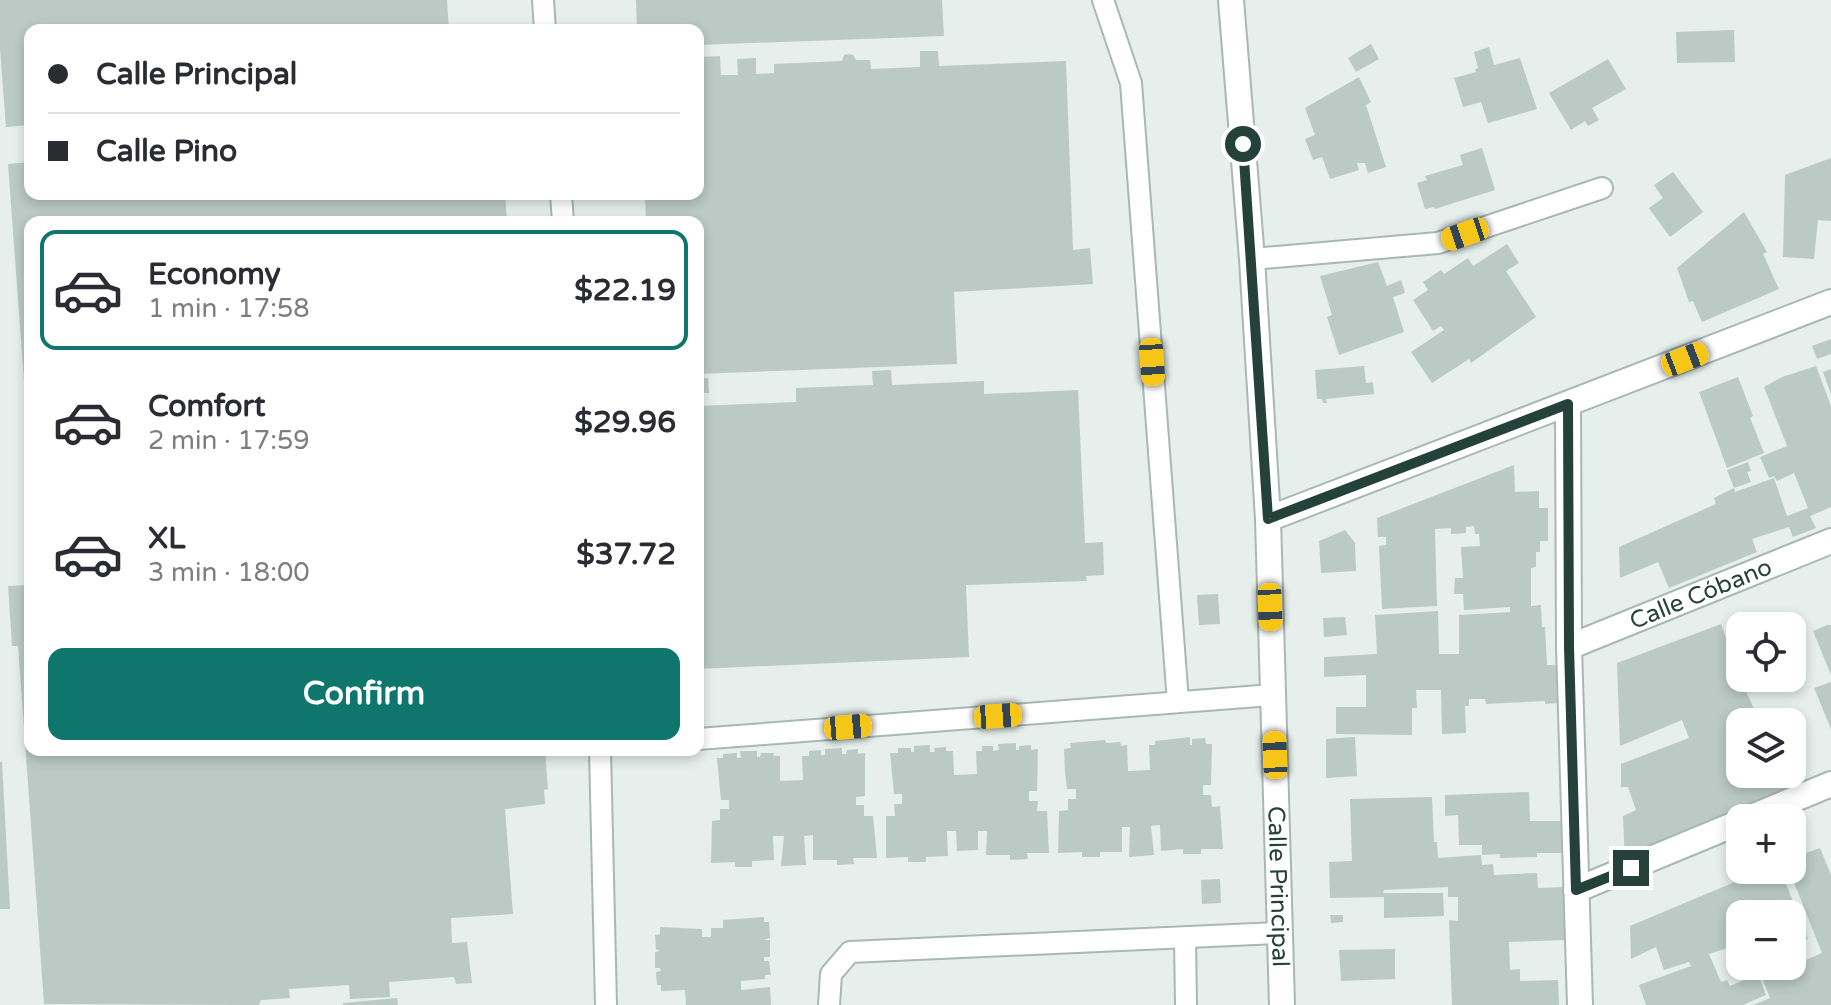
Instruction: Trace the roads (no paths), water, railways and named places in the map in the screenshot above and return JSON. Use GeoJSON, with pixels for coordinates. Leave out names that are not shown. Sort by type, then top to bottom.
{"type":"FeatureCollection","features":[{"type":"Feature","properties":{"kind":"street","name":"Calle Principal"},"geometry":{"type":"LineString","coordinates":[[1231,0],[1252,259],[1268,519],[1282,1005]]}},
{"type":"Feature","properties":{"kind":"street"},"geometry":{"type":"LineString","coordinates":[[1268,519],[1831,302]]}},
{"type":"Feature","properties":{"kind":"street"},"geometry":{"type":"LineString","coordinates":[[1568,404],[1569,647],[1580,1005]]}},
{"type":"Feature","properties":{"kind":"street","name":"Calle Cóbano"},"geometry":{"type":"LineString","coordinates":[[1569,647],[1831,541]]}},
{"type":"Feature","properties":{"kind":"street"},"geometry":{"type":"LineString","coordinates":[[1783,804],[1831,784]]}},
{"type":"Feature","properties":{"kind":"street"},"geometry":{"type":"LineString","coordinates":[[1576,890],[1726,828]]}},
{"type":"Feature","properties":{"kind":"lane"},"geometry":{"type":"LineString","coordinates":[[543,0],[545,24]]}},
{"type":"Feature","properties":{"kind":"lane"},"geometry":{"type":"LineString","coordinates":[[1103,0],[1131,83],[1178,702]]}},
{"type":"Feature","properties":{"kind":"lane"},"geometry":{"type":"LineString","coordinates":[[1252,259],[1438,243],[1602,188]]}},
{"type":"Feature","properties":{"kind":"lane"},"geometry":{"type":"LineString","coordinates":[[704,739],[1273,695]]}},
{"type":"Feature","properties":{"kind":"lane"},"geometry":{"type":"LineString","coordinates":[[600,756],[606,1005]]}},
{"type":"Feature","properties":{"kind":"lane"},"geometry":{"type":"LineString","coordinates":[[829,1005],[831,974],[850,952],[1280,933]]}},
{"type":"Feature","properties":{"kind":"lane"},"geometry":{"type":"LineString","coordinates":[[1185,938],[1186,1005]]}}]}
